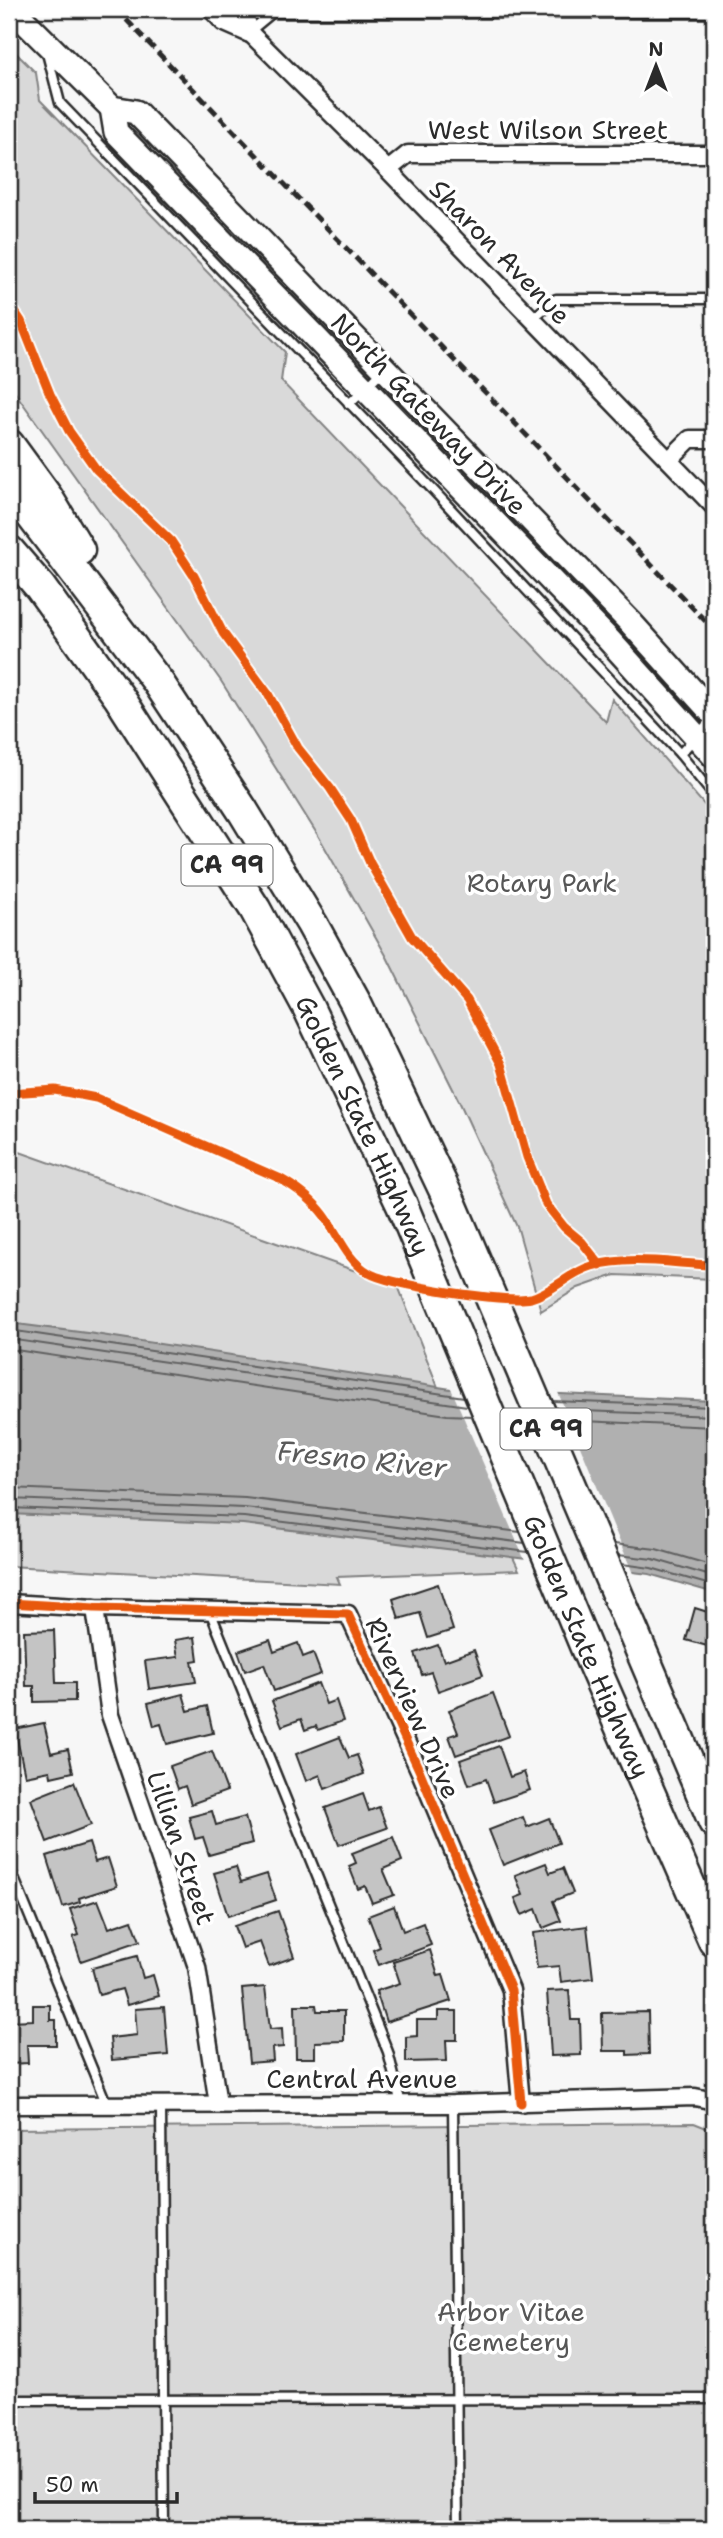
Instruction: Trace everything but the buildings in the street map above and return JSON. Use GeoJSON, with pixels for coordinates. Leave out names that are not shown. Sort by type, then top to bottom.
{"type":"FeatureCollection","features":[{"type":"Feature","properties":{"kind":"highway"},"geometry":{"type":"LineString","coordinates":[[9,445],[47,497],[158,682]]}},
{"type":"Feature","properties":{"kind":"highway","name":"Golden State Highway"},"geometry":{"type":"LineString","coordinates":[[9,486],[158,682],[313,923],[390,1073],[452,1206],[714,1822]]}},
{"type":"Feature","properties":{"kind":"highway","name":"Golden State Highway"},"geometry":{"type":"LineString","coordinates":[[9,551],[40,587],[119,698],[255,909],[308,1007],[402,1205],[587,1650],[714,1941]]}},
{"type":"Feature","properties":{"kind":"main road","name":"North Gateway Drive"},"geometry":{"type":"LineString","coordinates":[[12,9],[112,108],[136,112],[630,622],[714,716]]}},
{"type":"Feature","properties":{"kind":"main road","name":"North Gateway Drive"},"geometry":{"type":"LineString","coordinates":[[112,108],[116,132],[357,396],[609,640],[714,756]]}},
{"type":"Feature","properties":{"kind":"street"},"geometry":{"type":"LineString","coordinates":[[213,9],[224,21],[248,32]]}},
{"type":"Feature","properties":{"kind":"street"},"geometry":{"type":"LineString","coordinates":[[241,9],[248,32]]}},
{"type":"Feature","properties":{"kind":"street","name":"Sharon Avenue"},"geometry":{"type":"LineString","coordinates":[[248,32],[387,170],[714,507]]}},
{"type":"Feature","properties":{"kind":"street","name":"West Wilson Street"},"geometry":{"type":"LineString","coordinates":[[387,170],[408,154],[714,155]]}},
{"type":"Feature","properties":{"kind":"street"},"geometry":{"type":"LineString","coordinates":[[669,460],[690,439],[714,439]]}},
{"type":"Feature","properties":{"kind":"street","name":"Riverview Drive"},"geometry":{"type":"LineString","coordinates":[[9,1603],[95,1608],[348,1614],[420,1772],[511,1990],[521,2103]]}},
{"type":"Feature","properties":{"kind":"street","name":"Lillian Street"},"geometry":{"type":"LineString","coordinates":[[95,1608],[110,1715],[197,1967],[218,2104]]}},
{"type":"Feature","properties":{"kind":"street","name":"Central Avenue"},"geometry":{"type":"LineString","coordinates":[[9,2105],[453,2104],[695,2097],[714,2101]]}},
{"type":"Feature","properties":{"kind":"lane"},"geometry":{"type":"LineString","coordinates":[[248,32],[272,13],[714,13]]}},
{"type":"Feature","properties":{"kind":"lane"},"geometry":{"type":"LineString","coordinates":[[45,43],[60,103],[357,396],[680,754],[714,796]]}},
{"type":"Feature","properties":{"kind":"lane"},"geometry":{"type":"LineString","coordinates":[[531,321],[556,299],[714,299]]}},
{"type":"Feature","properties":{"kind":"lane"},"geometry":{"type":"LineString","coordinates":[[357,396],[385,369]]}},
{"type":"Feature","properties":{"kind":"lane"},"geometry":{"type":"LineString","coordinates":[[680,754],[714,716]]}},
{"type":"Feature","properties":{"kind":"lane"},"geometry":{"type":"LineString","coordinates":[[209,1611],[388,2052],[401,2104]]}},
{"type":"Feature","properties":{"kind":"lane"},"geometry":{"type":"LineString","coordinates":[[9,1866],[107,2105]]}},
{"type":"Feature","properties":{"kind":"lane"},"geometry":{"type":"LineString","coordinates":[[453,2104],[458,2529]]}},
{"type":"Feature","properties":{"kind":"lane"},"geometry":{"type":"LineString","coordinates":[[161,2105],[164,2529]]}},
{"type":"Feature","properties":{"kind":"lane"},"geometry":{"type":"LineString","coordinates":[[9,2400],[714,2399]]}},
{"type":"Feature","properties":{"kind":"green space","name":"Rotary Park"},"geometry":{"type":"Polygon","coordinates":[[[9,46],[36,73],[40,100],[285,352],[281,381],[606,722],[612,699],[714,816],[714,1279],[615,1275],[578,1288],[541,1311],[518,1229],[459,1101],[387,957],[319,837],[221,681],[9,384],[9,46]]]}},
{"type":"Feature","properties":{"kind":"green space"},"geometry":{"type":"Polygon","coordinates":[[[9,1151],[17,1151],[398,1286],[464,1453],[519,1570],[337,1577],[340,1584],[9,1566],[9,1151]]]}},
{"type":"Feature","properties":{"kind":"green space","name":"Arbor Vitae Cemetery"},"geometry":{"type":"Polygon","coordinates":[[[694,2123],[714,2131],[714,2529],[9,2529],[9,2129],[694,2123]]]}},
{"type":"Feature","properties":{"kind":"water","name":"Fresno River"},"geometry":{"type":"Polygon","coordinates":[[[9,1323],[451,1389],[714,1401],[714,1593],[649,1574],[243,1524],[9,1514],[9,1323]]]}},
{"type":"Feature","properties":{"kind":"pier"},"geometry":{"type":"Polygon","coordinates":[[[450,1386],[557,1390],[634,1576],[526,1563],[450,1386]]]}},
{"type":"Feature","properties":{"kind":"railway"},"geometry":{"type":"LineString","coordinates":[[116,9],[714,630]]}},
{"type":"Feature","properties":{"kind":"cycle path"},"geometry":{"type":"LineString","coordinates":[[9,303],[21,321],[50,394],[69,431],[96,469],[171,541],[194,576],[223,633],[268,694],[298,748],[351,820],[370,863],[412,937],[467,1000],[501,1064],[527,1157],[546,1204],[600,1265]]}},
{"type":"Feature","properties":{"kind":"cycle path"},"geometry":{"type":"LineString","coordinates":[[9,1093],[55,1090],[96,1098],[279,1178],[304,1194],[319,1209],[361,1268],[381,1278],[400,1283],[518,1299],[539,1295],[584,1269],[607,1263],[637,1261],[714,1265]]}},
{"type":"Feature","properties":{"kind":"cycle path"},"geometry":{"type":"LineString","coordinates":[[9,1603],[95,1608],[348,1614],[420,1772],[511,1990],[521,2103]]}}]}
